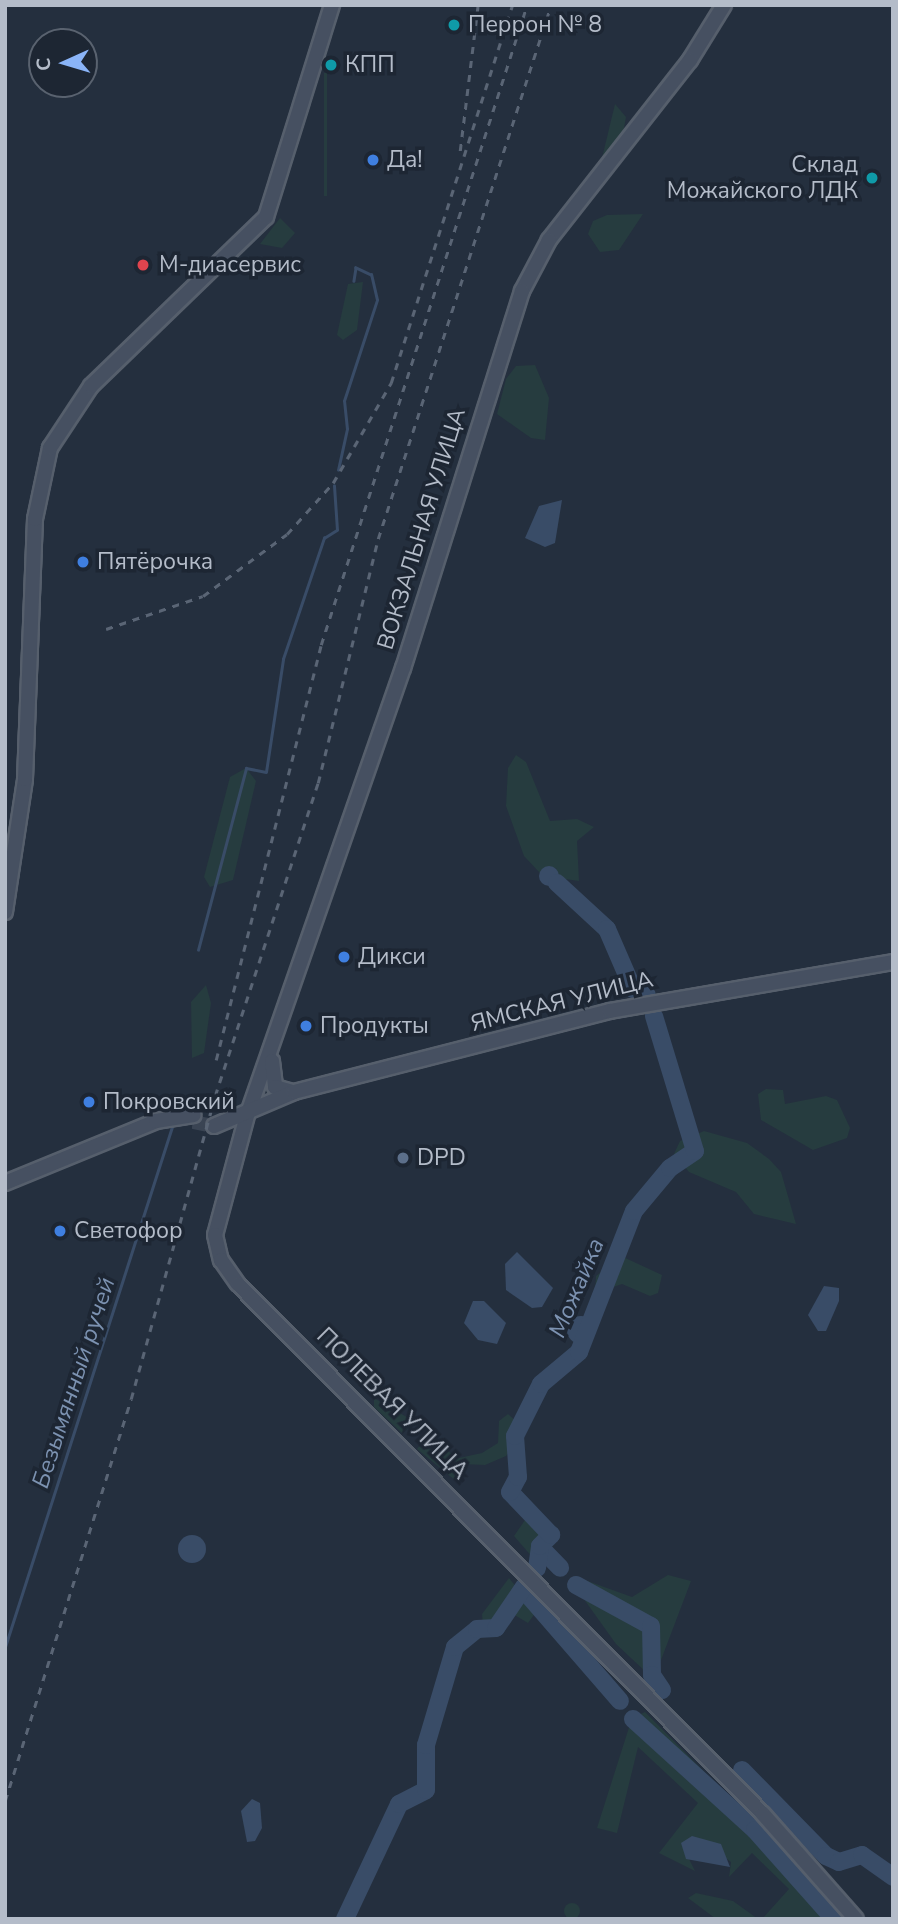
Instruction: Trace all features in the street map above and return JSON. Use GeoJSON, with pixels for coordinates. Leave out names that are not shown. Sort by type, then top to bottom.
{"type":"FeatureCollection","features":[{"type":"Feature","properties":{"kind":"main road"},"geometry":{"type":"LineString","coordinates":[[5,912],[26,772],[35,519],[50,448],[87,390],[266,217],[332,5]]}},
{"type":"Feature","properties":{"kind":"main road","name":"ВОКЗАЛЬНАЯ УЛИЦА"},"geometry":{"type":"LineString","coordinates":[[248,1112],[275,1044],[526,283],[549,240],[690,60],[724,5]]}},
{"type":"Feature","properties":{"kind":"main road","name":"ЯМСКАЯ УЛИЦА"},"geometry":{"type":"LineString","coordinates":[[217,1120],[248,1112],[294,1092],[665,999],[893,962]]}},
{"type":"Feature","properties":{"kind":"main road"},"geometry":{"type":"LineString","coordinates":[[275,1044],[272,1083],[294,1092]]}},
{"type":"Feature","properties":{"kind":"main road"},"geometry":{"type":"LineString","coordinates":[[233,1157],[231,1140],[217,1120],[260,1081]]}},
{"type":"Feature","properties":{"kind":"main road","name":"ПОЛЕВАЯ УЛИЦА"},"geometry":{"type":"LineString","coordinates":[[248,1112],[215,1225],[228,1272],[639,1689],[856,1919]]}},
{"type":"Feature","properties":{"kind":"main road"},"geometry":{"type":"LineString","coordinates":[[5,1182],[175,1116],[193,1119]]}},
{"type":"Feature","properties":{"kind":"green space"},"geometry":{"type":"Polygon","coordinates":[[[324,73],[327,73],[327,196],[324,196],[324,73]]]}},
{"type":"Feature","properties":{"kind":"green space"},"geometry":{"type":"Polygon","coordinates":[[[615,104],[626,117],[623,133],[602,158],[615,104]]]}},
{"type":"Feature","properties":{"kind":"green space"},"geometry":{"type":"Polygon","coordinates":[[[643,214],[619,250],[600,252],[588,234],[593,221],[607,215],[643,214]]]}},
{"type":"Feature","properties":{"kind":"green space"},"geometry":{"type":"Polygon","coordinates":[[[280,218],[295,233],[282,248],[260,244],[280,218]]]}},
{"type":"Feature","properties":{"kind":"green space"},"geometry":{"type":"Polygon","coordinates":[[[363,282],[357,330],[343,340],[337,335],[348,284],[363,282]]]}},
{"type":"Feature","properties":{"kind":"green space"},"geometry":{"type":"Polygon","coordinates":[[[535,365],[549,398],[545,440],[531,438],[497,414],[506,379],[516,366],[535,365]]]}},
{"type":"Feature","properties":{"kind":"green space"},"geometry":{"type":"Polygon","coordinates":[[[516,755],[526,762],[550,821],[577,819],[594,827],[577,841],[579,881],[558,878],[556,868],[540,873],[524,856],[506,806],[508,768],[516,755]]]}},
{"type":"Feature","properties":{"kind":"green space"},"geometry":{"type":"Polygon","coordinates":[[[246,768],[256,781],[233,880],[210,887],[204,877],[230,777],[246,768]]]}},
{"type":"Feature","properties":{"kind":"green space"},"geometry":{"type":"Polygon","coordinates":[[[206,985],[211,1003],[204,1053],[192,1058],[191,1002],[206,985]]]}},
{"type":"Feature","properties":{"kind":"green space"},"geometry":{"type":"Polygon","coordinates":[[[766,1089],[783,1090],[785,1104],[826,1096],[837,1100],[850,1128],[847,1138],[813,1150],[761,1120],[758,1094],[766,1089]]]}},
{"type":"Feature","properties":{"kind":"green space"},"geometry":{"type":"Polygon","coordinates":[[[704,1131],[747,1143],[769,1159],[781,1172],[796,1224],[754,1214],[736,1192],[689,1172],[674,1154],[680,1141],[704,1131]]]}},
{"type":"Feature","properties":{"kind":"green space"},"geometry":{"type":"Polygon","coordinates":[[[621,1256],[662,1275],[658,1293],[650,1296],[622,1284],[595,1293],[596,1276],[621,1256]]]}},
{"type":"Feature","properties":{"kind":"green space"},"geometry":{"type":"Polygon","coordinates":[[[374,1398],[410,1419],[408,1428],[402,1433],[374,1407],[374,1398]]]}},
{"type":"Feature","properties":{"kind":"green space"},"geometry":{"type":"Polygon","coordinates":[[[508,1414],[526,1430],[506,1456],[485,1465],[461,1464],[456,1481],[417,1449],[426,1438],[459,1458],[482,1453],[498,1443],[499,1421],[508,1414]]]}},
{"type":"Feature","properties":{"kind":"green space"},"geometry":{"type":"Polygon","coordinates":[[[525,1520],[542,1534],[533,1558],[514,1536],[525,1520]]]}},
{"type":"Feature","properties":{"kind":"green space"},"geometry":{"type":"Polygon","coordinates":[[[668,1575],[691,1581],[658,1668],[647,1673],[616,1644],[576,1588],[582,1579],[632,1597],[668,1575]]]}},
{"type":"Feature","properties":{"kind":"green space"},"geometry":{"type":"Polygon","coordinates":[[[509,1578],[536,1612],[528,1623],[513,1614],[483,1625],[482,1614],[509,1578]]]}},
{"type":"Feature","properties":{"kind":"green space"},"geometry":{"type":"Polygon","coordinates":[[[645,1712],[770,1838],[841,1919],[762,1919],[789,1889],[752,1853],[729,1877],[731,1862],[707,1843],[681,1843],[695,1871],[659,1853],[698,1803],[638,1747],[617,1833],[597,1828],[632,1718],[645,1712]]]}},
{"type":"Feature","properties":{"kind":"green space"},"geometry":{"type":"Polygon","coordinates":[[[696,1893],[733,1901],[758,1919],[716,1919],[688,1898],[696,1893]]]}},
{"type":"Feature","properties":{"kind":"green space"},"geometry":{"type":"Polygon","coordinates":[[[572,1903],[578,1905],[578,1917],[572,1919],[566,1917],[564,1911],[566,1905],[572,1903]]]}},
{"type":"Feature","properties":{"kind":"water"},"geometry":{"type":"Polygon","coordinates":[[[562,500],[555,543],[545,547],[525,538],[539,506],[562,500]]]}},
{"type":"Feature","properties":{"kind":"water"},"geometry":{"type":"Polygon","coordinates":[[[545,866],[553,866],[559,876],[553,886],[545,886],[539,880],[539,872],[545,866]]]}},
{"type":"Feature","properties":{"kind":"water"},"geometry":{"type":"Polygon","coordinates":[[[517,1252],[553,1288],[542,1307],[532,1308],[506,1290],[505,1264],[517,1252]]]}},
{"type":"Feature","properties":{"kind":"water"},"geometry":{"type":"Polygon","coordinates":[[[824,1286],[839,1288],[839,1301],[826,1331],[818,1331],[808,1315],[824,1286]]]}},
{"type":"Feature","properties":{"kind":"water"},"geometry":{"type":"Polygon","coordinates":[[[473,1301],[484,1301],[506,1323],[497,1344],[478,1340],[464,1323],[473,1301]]]}},
{"type":"Feature","properties":{"kind":"water"},"geometry":{"type":"Polygon","coordinates":[[[581,1316],[591,1320],[595,1330],[591,1340],[581,1344],[571,1340],[567,1330],[571,1320],[581,1316]]]}},
{"type":"Feature","properties":{"kind":"water"},"geometry":{"type":"Polygon","coordinates":[[[192,1535],[202,1539],[206,1549],[202,1559],[192,1563],[182,1559],[178,1549],[182,1539],[192,1535]]]}},
{"type":"Feature","properties":{"kind":"water"},"geometry":{"type":"Polygon","coordinates":[[[252,1799],[260,1803],[262,1828],[255,1841],[247,1842],[241,1811],[252,1799]]]}},
{"type":"Feature","properties":{"kind":"water"},"geometry":{"type":"Polygon","coordinates":[[[692,1836],[721,1844],[730,1867],[686,1859],[681,1843],[692,1836]]]}},
{"type":"Feature","properties":{"kind":"waterway"},"geometry":{"type":"LineString","coordinates":[[338,470],[347,429],[344,401],[377,300],[371,275],[356,268],[354,281]]}},
{"type":"Feature","properties":{"kind":"waterway"},"geometry":{"type":"LineString","coordinates":[[198,950],[246,768],[266,772],[283,659],[324,538],[337,530],[334,486]]}},
{"type":"Feature","properties":{"kind":"waterway","name":"Можайка"},"geometry":{"type":"LineString","coordinates":[[557,883],[607,929],[633,989],[647,995]]}},
{"type":"Feature","properties":{"kind":"waterway","name":"Можайка"},"geometry":{"type":"LineString","coordinates":[[537,1568],[540,1546],[551,1535],[510,1492],[518,1477],[515,1436],[541,1384],[579,1352],[634,1211],[670,1168],[695,1151],[654,1016]]}},
{"type":"Feature","properties":{"kind":"waterway","name":"Безымянный ручей"},"geometry":{"type":"LineString","coordinates":[[5,1647],[172,1127]]}},
{"type":"Feature","properties":{"kind":"waterway"},"geometry":{"type":"LineString","coordinates":[[540,1547],[560,1568]]}},
{"type":"Feature","properties":{"kind":"waterway"},"geometry":{"type":"LineString","coordinates":[[576,1585],[651,1626],[652,1675],[662,1690]]}},
{"type":"Feature","properties":{"kind":"waterway","name":"Можайка"},"geometry":{"type":"LineString","coordinates":[[345,1919],[399,1804],[426,1790],[426,1745],[455,1647],[477,1629],[496,1628],[524,1587]]}},
{"type":"Feature","properties":{"kind":"waterway"},"geometry":{"type":"LineString","coordinates":[[523,1589],[620,1701]]}},
{"type":"Feature","properties":{"kind":"waterway"},"geometry":{"type":"LineString","coordinates":[[633,1719],[755,1830],[834,1919]]}},
{"type":"Feature","properties":{"kind":"waterway"},"geometry":{"type":"LineString","coordinates":[[742,1770],[826,1856],[839,1862],[862,1855],[893,1877]]}},
{"type":"Feature","properties":{"kind":"tunnel"},"geometry":{"type":"LineString","coordinates":[[193,1122],[214,1126]]}},
{"type":"Feature","properties":{"kind":"railway"},"geometry":{"type":"LineString","coordinates":[[460,151],[478,5]]}},
{"type":"Feature","properties":{"kind":"railway"},"geometry":{"type":"LineString","coordinates":[[106,629],[203,596],[287,534],[333,483],[391,383],[512,5]]}},
{"type":"Feature","properties":{"kind":"railway"},"geometry":{"type":"LineString","coordinates":[[216,1060],[321,645],[527,5]]}},
{"type":"Feature","properties":{"kind":"railway"},"geometry":{"type":"LineString","coordinates":[[5,1801],[131,1399],[215,1096],[318,783],[378,539],[551,5]]}},
{"type":"Feature","properties":{"kind":"place","name":"Перрон № 8"},"geometry":{"type":"Point","coordinates":[454,25]}},
{"type":"Feature","properties":{"kind":"place","name":"КПП"},"geometry":{"type":"Point","coordinates":[331,65]}},
{"type":"Feature","properties":{"kind":"place","name":"Да!"},"geometry":{"type":"Point","coordinates":[373,160]}},
{"type":"Feature","properties":{"kind":"place","name":"Склад Можайского ЛДК"},"geometry":{"type":"Point","coordinates":[872,178]}},
{"type":"Feature","properties":{"kind":"place","name":"М-диасервис"},"geometry":{"type":"Point","coordinates":[143,265]}},
{"type":"Feature","properties":{"kind":"place","name":"Пятёрочка"},"geometry":{"type":"Point","coordinates":[83,562]}},
{"type":"Feature","properties":{"kind":"place","name":"Дикси"},"geometry":{"type":"Point","coordinates":[344,957]}},
{"type":"Feature","properties":{"kind":"place","name":"Продукты"},"geometry":{"type":"Point","coordinates":[306,1026]}},
{"type":"Feature","properties":{"kind":"place","name":"Покровский"},"geometry":{"type":"Point","coordinates":[89,1102]}},
{"type":"Feature","properties":{"kind":"place","name":"DPD"},"geometry":{"type":"Point","coordinates":[403,1158]}},
{"type":"Feature","properties":{"kind":"place","name":"Светофор"},"geometry":{"type":"Point","coordinates":[60,1231]}}]}
